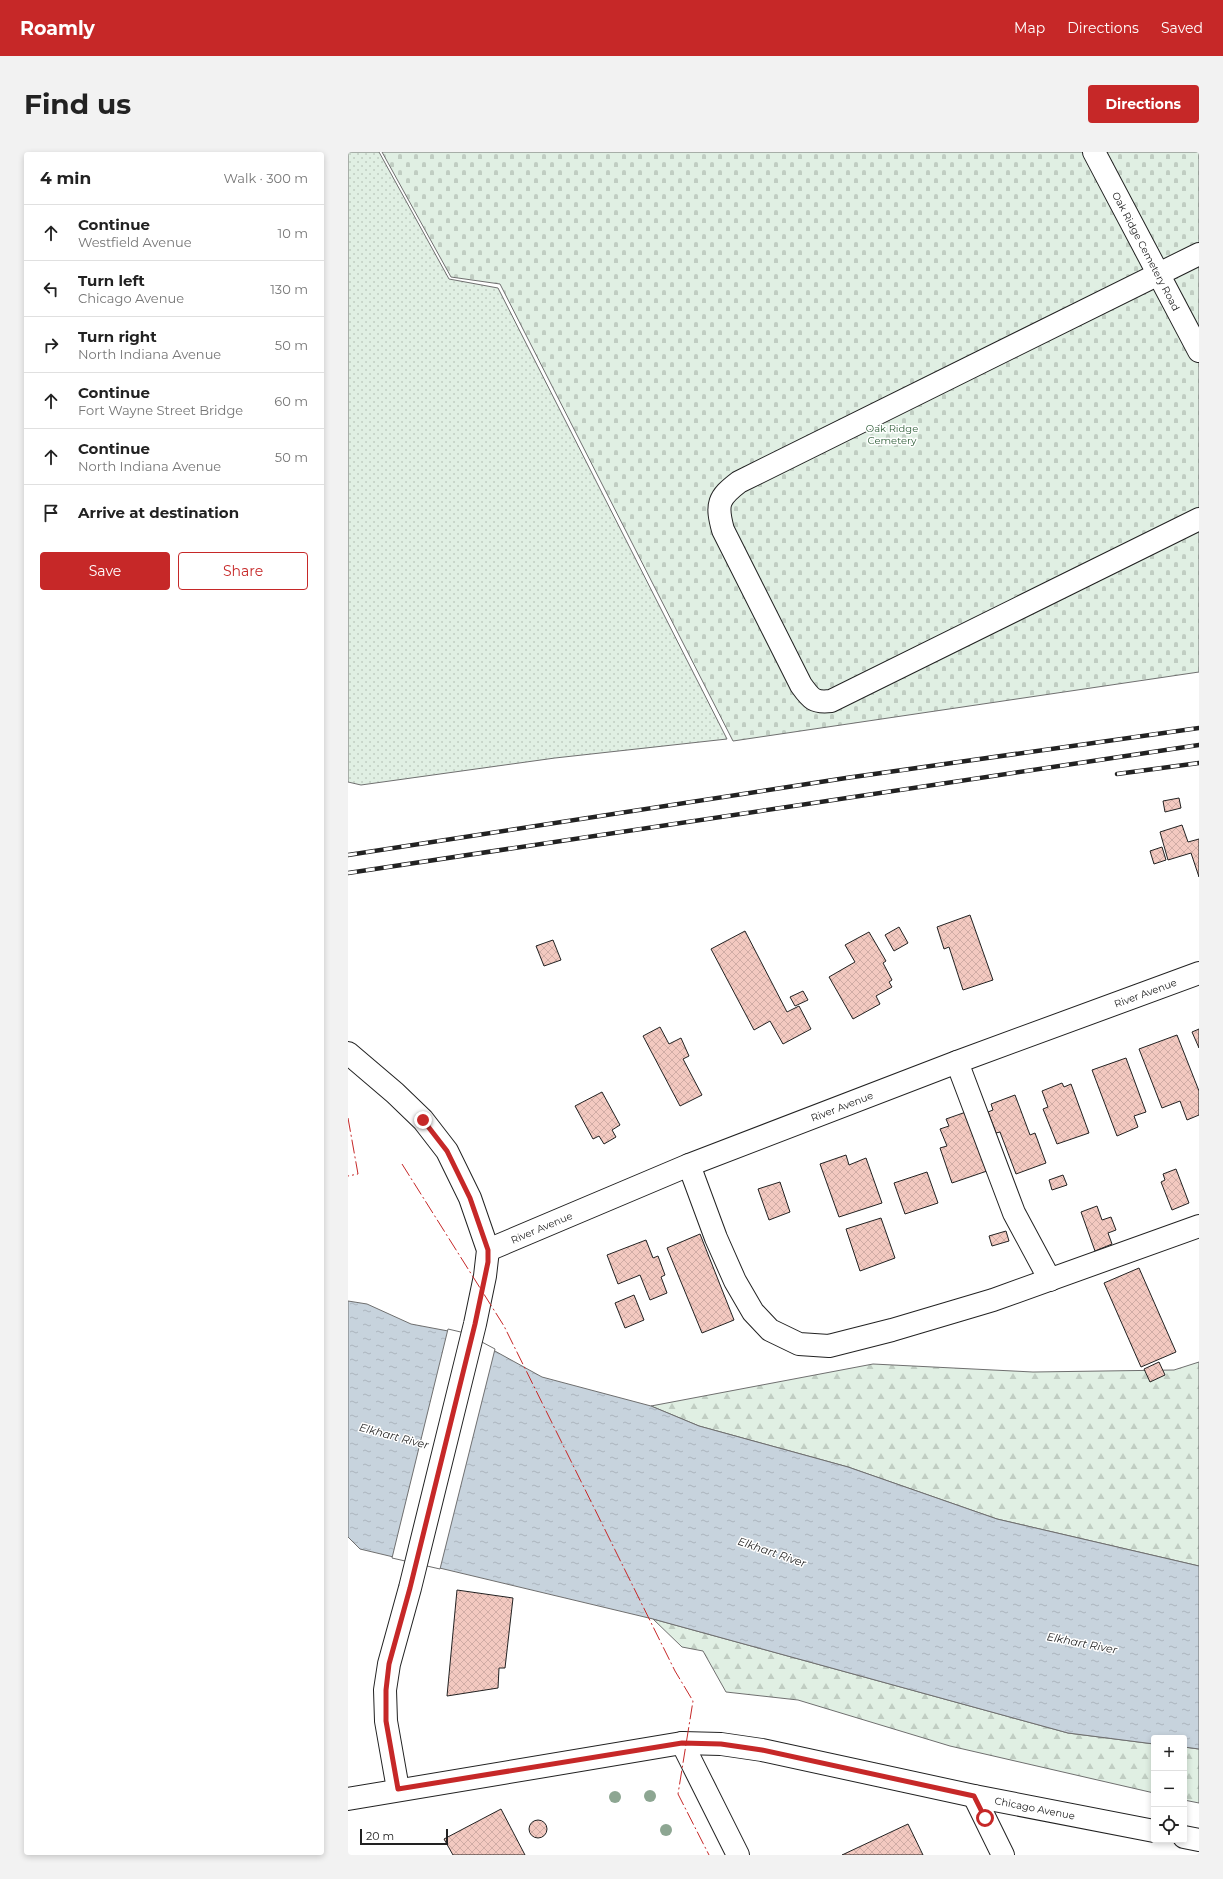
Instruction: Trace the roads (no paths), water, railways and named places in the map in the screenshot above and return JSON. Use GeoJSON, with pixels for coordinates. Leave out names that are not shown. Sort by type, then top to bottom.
{"type":"FeatureCollection","features":[{"type":"Feature","properties":{"kind":"street","name":"Oak Ridge Cemetery Road"},"geometry":{"type":"LineString","coordinates":[[1094,152],[1199,351]]}},
{"type":"Feature","properties":{"kind":"street"},"geometry":{"type":"LineString","coordinates":[[1199,254],[740,482],[726,492],[718,510],[723,530],[801,686],[810,698],[821,702],[831,701],[1199,519]]}},
{"type":"Feature","properties":{"kind":"street","name":"River Avenue"},"geometry":{"type":"LineString","coordinates":[[488,1250],[689,1165],[957,1062],[1199,973]]}},
{"type":"Feature","properties":{"kind":"street"},"geometry":{"type":"LineString","coordinates":[[348,1053],[395,1093],[423,1120],[447,1151],[470,1198],[488,1250],[485,1276],[475,1324],[410,1588],[390,1658],[386,1690],[386,1721],[398,1789]]}},
{"type":"Feature","properties":{"kind":"street"},"geometry":{"type":"LineString","coordinates":[[957,1062],[1014,1213],[1050,1280]]}},
{"type":"Feature","properties":{"kind":"street"},"geometry":{"type":"LineString","coordinates":[[689,1165],[716,1238],[735,1281],[752,1312],[770,1330],[799,1344],[829,1346],[985,1302],[1199,1226]]}},
{"type":"Feature","properties":{"kind":"street"},"geometry":{"type":"LineString","coordinates":[[682,1743],[738,1855]]}},
{"type":"Feature","properties":{"kind":"street","name":"Chicago Avenue"},"geometry":{"type":"LineString","coordinates":[[348,1799],[398,1789],[682,1743],[721,1744],[762,1750],[974,1796],[1151,1831]]}},
{"type":"Feature","properties":{"kind":"street"},"geometry":{"type":"LineString","coordinates":[[974,1796],[1003,1855]]}},
{"type":"Feature","properties":{"kind":"street"},"geometry":{"type":"LineString","coordinates":[[1187,1838],[1199,1840]]}},
{"type":"Feature","properties":{"kind":"water","name":"Elkhart River"},"geometry":{"type":"Polygon","coordinates":[[[348,1301],[367,1304],[411,1324],[464,1334],[542,1377],[651,1406],[699,1426],[848,1467],[997,1519],[1199,1566],[1199,1749],[1187,1747],[1187,1735],[1151,1735],[1151,1744],[1068,1733],[653,1619],[360,1549],[348,1537],[348,1301]]]}},
{"type":"Feature","properties":{"kind":"railway"},"geometry":{"type":"LineString","coordinates":[[348,855],[846,778],[1199,728]]}},
{"type":"Feature","properties":{"kind":"railway"},"geometry":{"type":"LineString","coordinates":[[348,873],[1199,745]]}},
{"type":"Feature","properties":{"kind":"railway"},"geometry":{"type":"LineString","coordinates":[[1117,774],[1199,763]]}},
{"type":"Feature","properties":{"kind":"park label","name":"Oak Ridge Cemetery"},"geometry":{"type":"Point","coordinates":[892,434]}}]}
